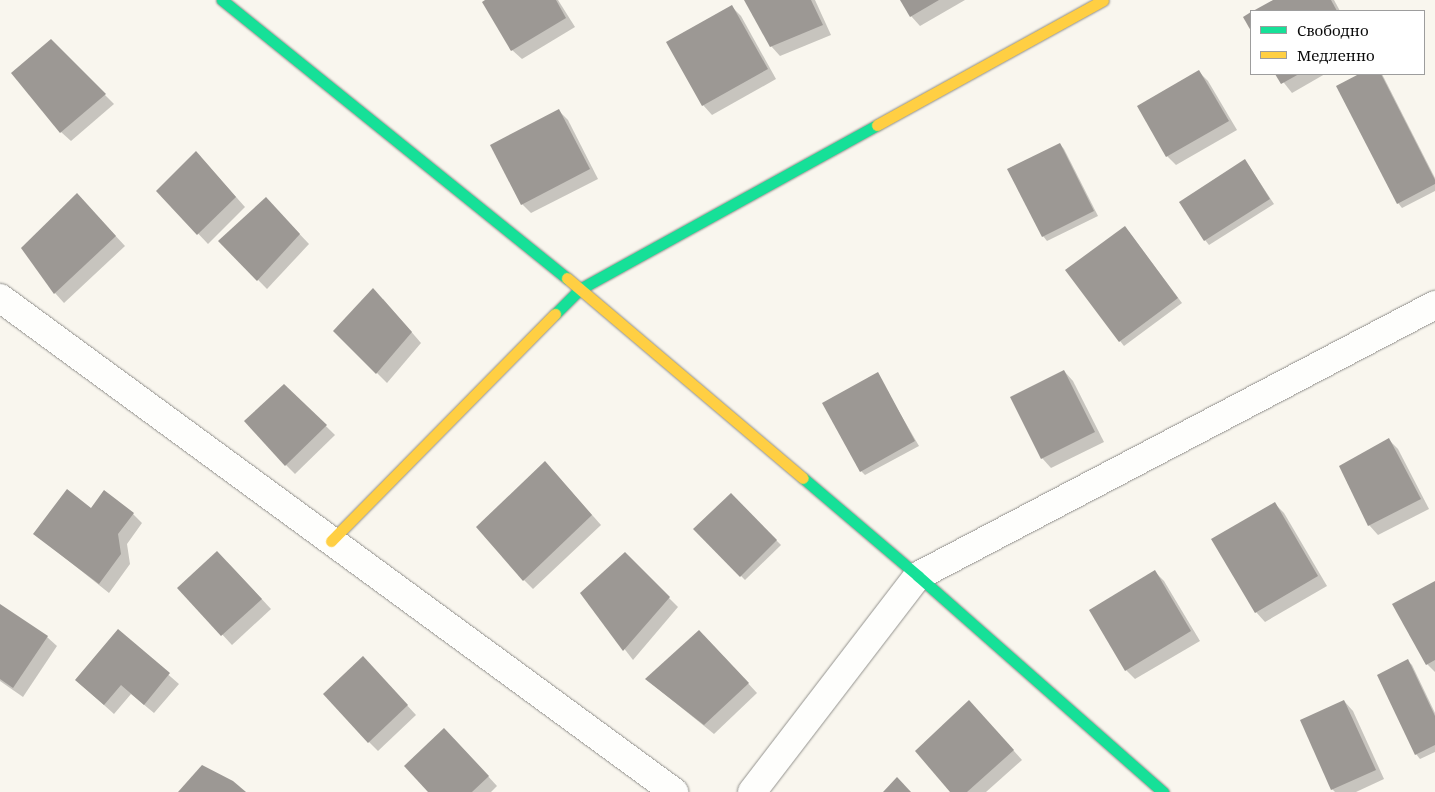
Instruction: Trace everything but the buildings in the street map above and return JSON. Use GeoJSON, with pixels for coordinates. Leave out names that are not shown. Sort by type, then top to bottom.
{"type":"FeatureCollection","features":[{"type":"Feature","properties":{"kind":"street"},"geometry":{"type":"LineString","coordinates":[[331,541],[580,289],[1103,0]]}},
{"type":"Feature","properties":{"kind":"street"},"geometry":{"type":"LineString","coordinates":[[234,3],[580,289],[918,576],[1163,792]]}},
{"type":"Feature","properties":{"kind":"street"},"geometry":{"type":"LineString","coordinates":[[0,298],[674,792]]}},
{"type":"Feature","properties":{"kind":"street"},"geometry":{"type":"LineString","coordinates":[[752,792],[918,576],[1435,306]]}},
{"type":"Feature","properties":{"kind":"traffic: fast"},"geometry":{"type":"LineString","coordinates":[[222,0],[567,278]]}},
{"type":"Feature","properties":{"kind":"traffic: fast"},"geometry":{"type":"LineString","coordinates":[[555,314],[580,289],[877,125]]}},
{"type":"Feature","properties":{"kind":"traffic: fast"},"geometry":{"type":"LineString","coordinates":[[803,478],[918,576],[1163,792]]}},
{"type":"Feature","properties":{"kind":"traffic: slow"},"geometry":{"type":"LineString","coordinates":[[877,125],[1103,0]]}},
{"type":"Feature","properties":{"kind":"traffic: slow"},"geometry":{"type":"LineString","coordinates":[[567,278],[803,478]]}},
{"type":"Feature","properties":{"kind":"traffic: slow"},"geometry":{"type":"LineString","coordinates":[[331,541],[555,314]]}}]}
